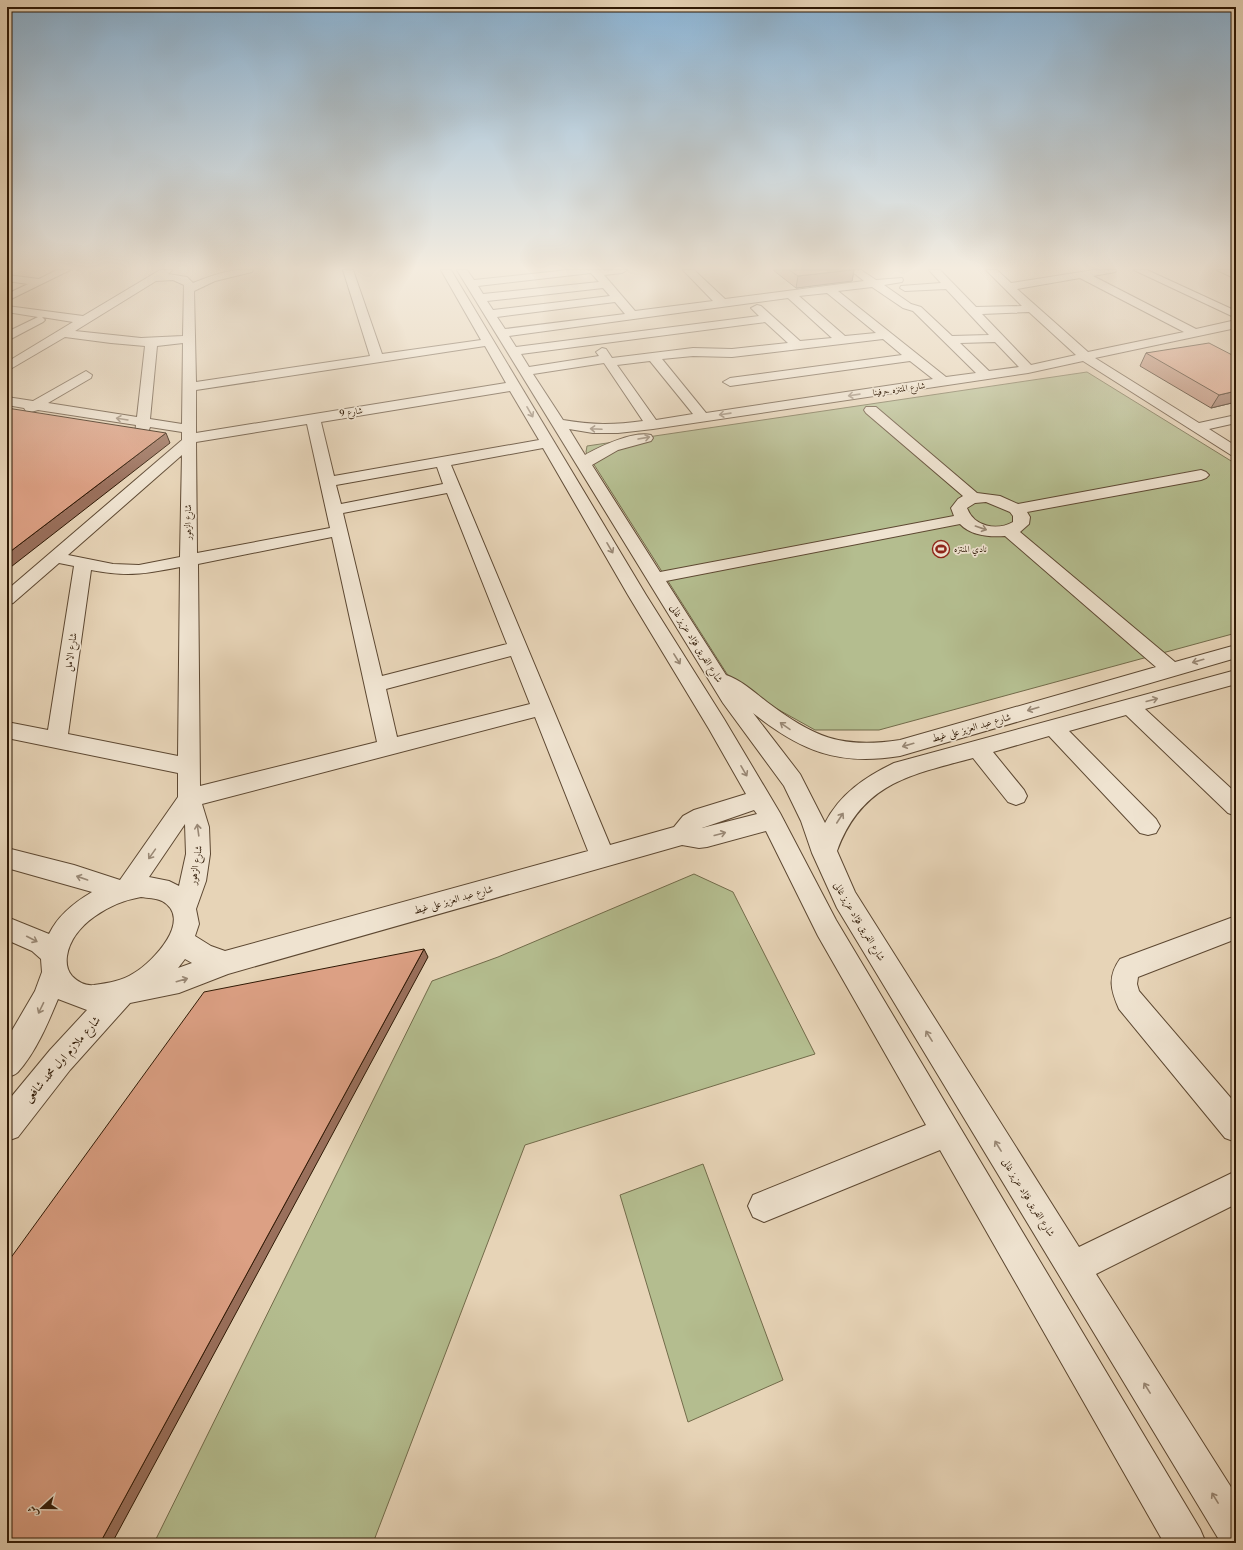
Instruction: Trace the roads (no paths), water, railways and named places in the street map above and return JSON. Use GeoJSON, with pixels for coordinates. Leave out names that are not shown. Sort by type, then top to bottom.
{"type":"FeatureCollection","features":[{"type":"Feature","properties":{"kind":"street"},"geometry":{"type":"LineString","coordinates":[[7,356],[35,342]]}},
{"type":"Feature","properties":{"kind":"street"},"geometry":{"type":"LineString","coordinates":[[7,367],[44,342]]}},
{"type":"Feature","properties":{"kind":"street"},"geometry":{"type":"LineString","coordinates":[[130,342],[157,342]]}},
{"type":"Feature","properties":{"kind":"street","name":"شارع الزهور"},"geometry":{"type":"LineString","coordinates":[[184,909],[194,882],[198,858],[199,836],[197,823],[189,798],[188,342]]}},
{"type":"Feature","properties":{"kind":"street"},"geometry":{"type":"LineString","coordinates":[[372,342],[377,358]]}},
{"type":"Feature","properties":{"kind":"street"},"geometry":{"type":"LineString","coordinates":[[188,387],[377,358],[428,342]]}},
{"type":"Feature","properties":{"kind":"street","name":"شارع 9"},"geometry":{"type":"LineString","coordinates":[[188,438],[313,419],[454,342]]}},
{"type":"Feature","properties":{"kind":"street","name":"شارع الفريق فؤاد عزيز غالى"},"geometry":{"type":"LineString","coordinates":[[501,342],[553,433],[608,523],[659,584],[744,716],[779,759],[794,783],[808,810],[824,853],[846,900],[1236,1531]]}},
{"type":"Feature","properties":{"kind":"street"},"geometry":{"type":"LineString","coordinates":[[550,342],[608,361],[701,352],[732,353],[821,342]]}},
{"type":"Feature","properties":{"kind":"street"},"geometry":{"type":"LineString","coordinates":[[596,342],[653,425]]}},
{"type":"Feature","properties":{"kind":"street"},"geometry":{"type":"LineString","coordinates":[[894,342],[944,382]]}},
{"type":"Feature","properties":{"kind":"street"},"geometry":{"type":"LineString","coordinates":[[951,342],[986,376]]}},
{"type":"Feature","properties":{"kind":"street"},"geometry":{"type":"LineString","coordinates":[[1002,342],[1028,369]]}},
{"type":"Feature","properties":{"kind":"street"},"geometry":{"type":"LineString","coordinates":[[1069,342],[1089,360],[1236,452]]}},
{"type":"Feature","properties":{"kind":"street","name":"شارع المتنزه حرفينا"},"geometry":{"type":"LineString","coordinates":[[583,464],[601,451],[625,442],[747,407],[1049,376],[1089,360],[1175,342]]}},
{"type":"Feature","properties":{"kind":"street"},"geometry":{"type":"LineString","coordinates":[[1173,345],[1182,342]]}},
{"type":"Feature","properties":{"kind":"street","name":"شارع المتنزه حرفينا"},"geometry":{"type":"LineString","coordinates":[[327,482],[442,462],[553,433],[606,430],[703,418],[747,407],[986,376],[1089,360],[1186,342]]}},
{"type":"Feature","properties":{"kind":"street"},"geometry":{"type":"LineString","coordinates":[[142,428],[151,343]]}},
{"type":"Feature","properties":{"kind":"street"},"geometry":{"type":"LineString","coordinates":[[701,352],[730,382],[747,407]]}},
{"type":"Feature","properties":{"kind":"street"},"geometry":{"type":"LineString","coordinates":[[653,357],[703,418]]}},
{"type":"Feature","properties":{"kind":"street"},"geometry":{"type":"LineString","coordinates":[[730,382],[912,357]]}},
{"type":"Feature","properties":{"kind":"street"},"geometry":{"type":"LineString","coordinates":[[23,413],[86,374]]}},
{"type":"Feature","properties":{"kind":"street"},"geometry":{"type":"LineString","coordinates":[[7,400],[188,438]]}},
{"type":"Feature","properties":{"kind":"street"},"geometry":{"type":"LineString","coordinates":[[871,410],[974,498]]}},
{"type":"Feature","properties":{"kind":"street"},"geometry":{"type":"LineString","coordinates":[[7,411],[142,428]]}},
{"type":"Feature","properties":{"kind":"street"},"geometry":{"type":"LineString","coordinates":[[313,419],[389,747]]}},
{"type":"Feature","properties":{"kind":"street"},"geometry":{"type":"LineString","coordinates":[[1197,428],[1236,419]]}},
{"type":"Feature","properties":{"kind":"street","name":"شارع الفريق فؤاد عزيز غالى"},"geometry":{"type":"LineString","coordinates":[[553,433],[583,464],[637,595],[717,724],[766,810],[827,928],[1186,1543]]}},
{"type":"Feature","properties":{"kind":"street"},"geometry":{"type":"LineString","coordinates":[[7,599],[188,438]]}},
{"type":"Feature","properties":{"kind":"street"},"geometry":{"type":"LineString","coordinates":[[442,462],[603,858]]}},
{"type":"Feature","properties":{"kind":"street"},"geometry":{"type":"LineString","coordinates":[[1016,509],[1201,475]]}},
{"type":"Feature","properties":{"kind":"street"},"geometry":{"type":"LineString","coordinates":[[334,510],[452,487]]}},
{"type":"Feature","properties":{"kind":"street"},"geometry":{"type":"LineString","coordinates":[[974,498],[996,500],[1016,509],[1021,514],[1021,524],[1009,531],[989,531],[979,528],[963,519],[959,508],[966,500],[974,498]]}},
{"type":"Feature","properties":{"kind":"street"},"geometry":{"type":"LineString","coordinates":[[637,595],[659,584],[963,519]]}},
{"type":"Feature","properties":{"kind":"street"},"geometry":{"type":"LineString","coordinates":[[55,557],[130,571],[339,531]]}},
{"type":"Feature","properties":{"kind":"street"},"geometry":{"type":"LineString","coordinates":[[1009,531],[1171,669]]}},
{"type":"Feature","properties":{"kind":"street","name":"شارع الامل"},"geometry":{"type":"LineString","coordinates":[[57,740],[83,563]]}},
{"type":"Feature","properties":{"kind":"street"},"geometry":{"type":"LineString","coordinates":[[375,684],[518,648]]}},
{"type":"Feature","properties":{"kind":"street","name":"شارع عبد العزيز على غيط"},"geometry":{"type":"LineString","coordinates":[[719,678],[749,697],[794,732],[813,742],[835,749],[857,752],[880,752],[900,748],[1171,669],[1235,652]]}},
{"type":"Feature","properties":{"kind":"street","name":"شارع عبد العزيز على غيط"},"geometry":{"type":"LineString","coordinates":[[824,853],[838,821],[847,808],[872,785],[902,768],[1236,677]]}},
{"type":"Feature","properties":{"kind":"street"},"geometry":{"type":"LineString","coordinates":[[1065,700],[1085,718]]}},
{"type":"Feature","properties":{"kind":"street"},"geometry":{"type":"LineString","coordinates":[[1130,706],[1236,807]]}},
{"type":"Feature","properties":{"kind":"street"},"geometry":{"type":"LineString","coordinates":[[123,889],[162,840],[189,798],[542,708]]}},
{"type":"Feature","properties":{"kind":"street"},"geometry":{"type":"LineString","coordinates":[[717,724],[744,716]]}},
{"type":"Feature","properties":{"kind":"street"},"geometry":{"type":"LineString","coordinates":[[1053,727],[1148,826]]}},
{"type":"Feature","properties":{"kind":"street"},"geometry":{"type":"LineString","coordinates":[[7,730],[189,767]]}},
{"type":"Feature","properties":{"kind":"street"},"geometry":{"type":"LineString","coordinates":[[977,748],[1016,796]]}},
{"type":"Feature","properties":{"kind":"street","name":"شارع عبد العزيز على غيط"},"geometry":{"type":"LineString","coordinates":[[125,992],[181,980],[225,963],[682,835],[699,838],[707,837],[766,810]]}},
{"type":"Feature","properties":{"kind":"street"},"geometry":{"type":"LineString","coordinates":[[7,858],[123,889]]}},
{"type":"Feature","properties":{"kind":"street"},"geometry":{"type":"LineString","coordinates":[[7,928],[41,943],[55,963],[60,984],[71,992],[85,998],[102,998],[125,992],[147,981],[162,969],[174,955],[182,940],[186,919],[184,909],[179,901],[164,889],[141,886],[123,889],[101,898],[85,909],[71,922],[61,938],[55,963],[47,996],[33,1024],[7,1063]]}},
{"type":"Feature","properties":{"kind":"street"},"geometry":{"type":"LineString","coordinates":[[1234,932],[1129,968],[1124,974],[1123,981],[1124,990],[1129,1000],[1236,1128]]}},
{"type":"Feature","properties":{"kind":"street"},"geometry":{"type":"LineString","coordinates":[[182,940],[190,949],[200,955],[225,963]]}},
{"type":"Feature","properties":{"kind":"street","name":"شارع ملازم اول محمد شافعى"},"geometry":{"type":"LineString","coordinates":[[7,1126],[60,1060],[125,992]]}},
{"type":"Feature","properties":{"kind":"street"},"geometry":{"type":"LineString","coordinates":[[764,1206],[946,1132]]}},
{"type":"Feature","properties":{"kind":"street"},"geometry":{"type":"LineString","coordinates":[[1073,1268],[1236,1187]]}},
{"type":"Feature","properties":{"kind":"place","name":"نادي المنتزه"},"geometry":{"type":"Point","coordinates":[941,549]}}]}
